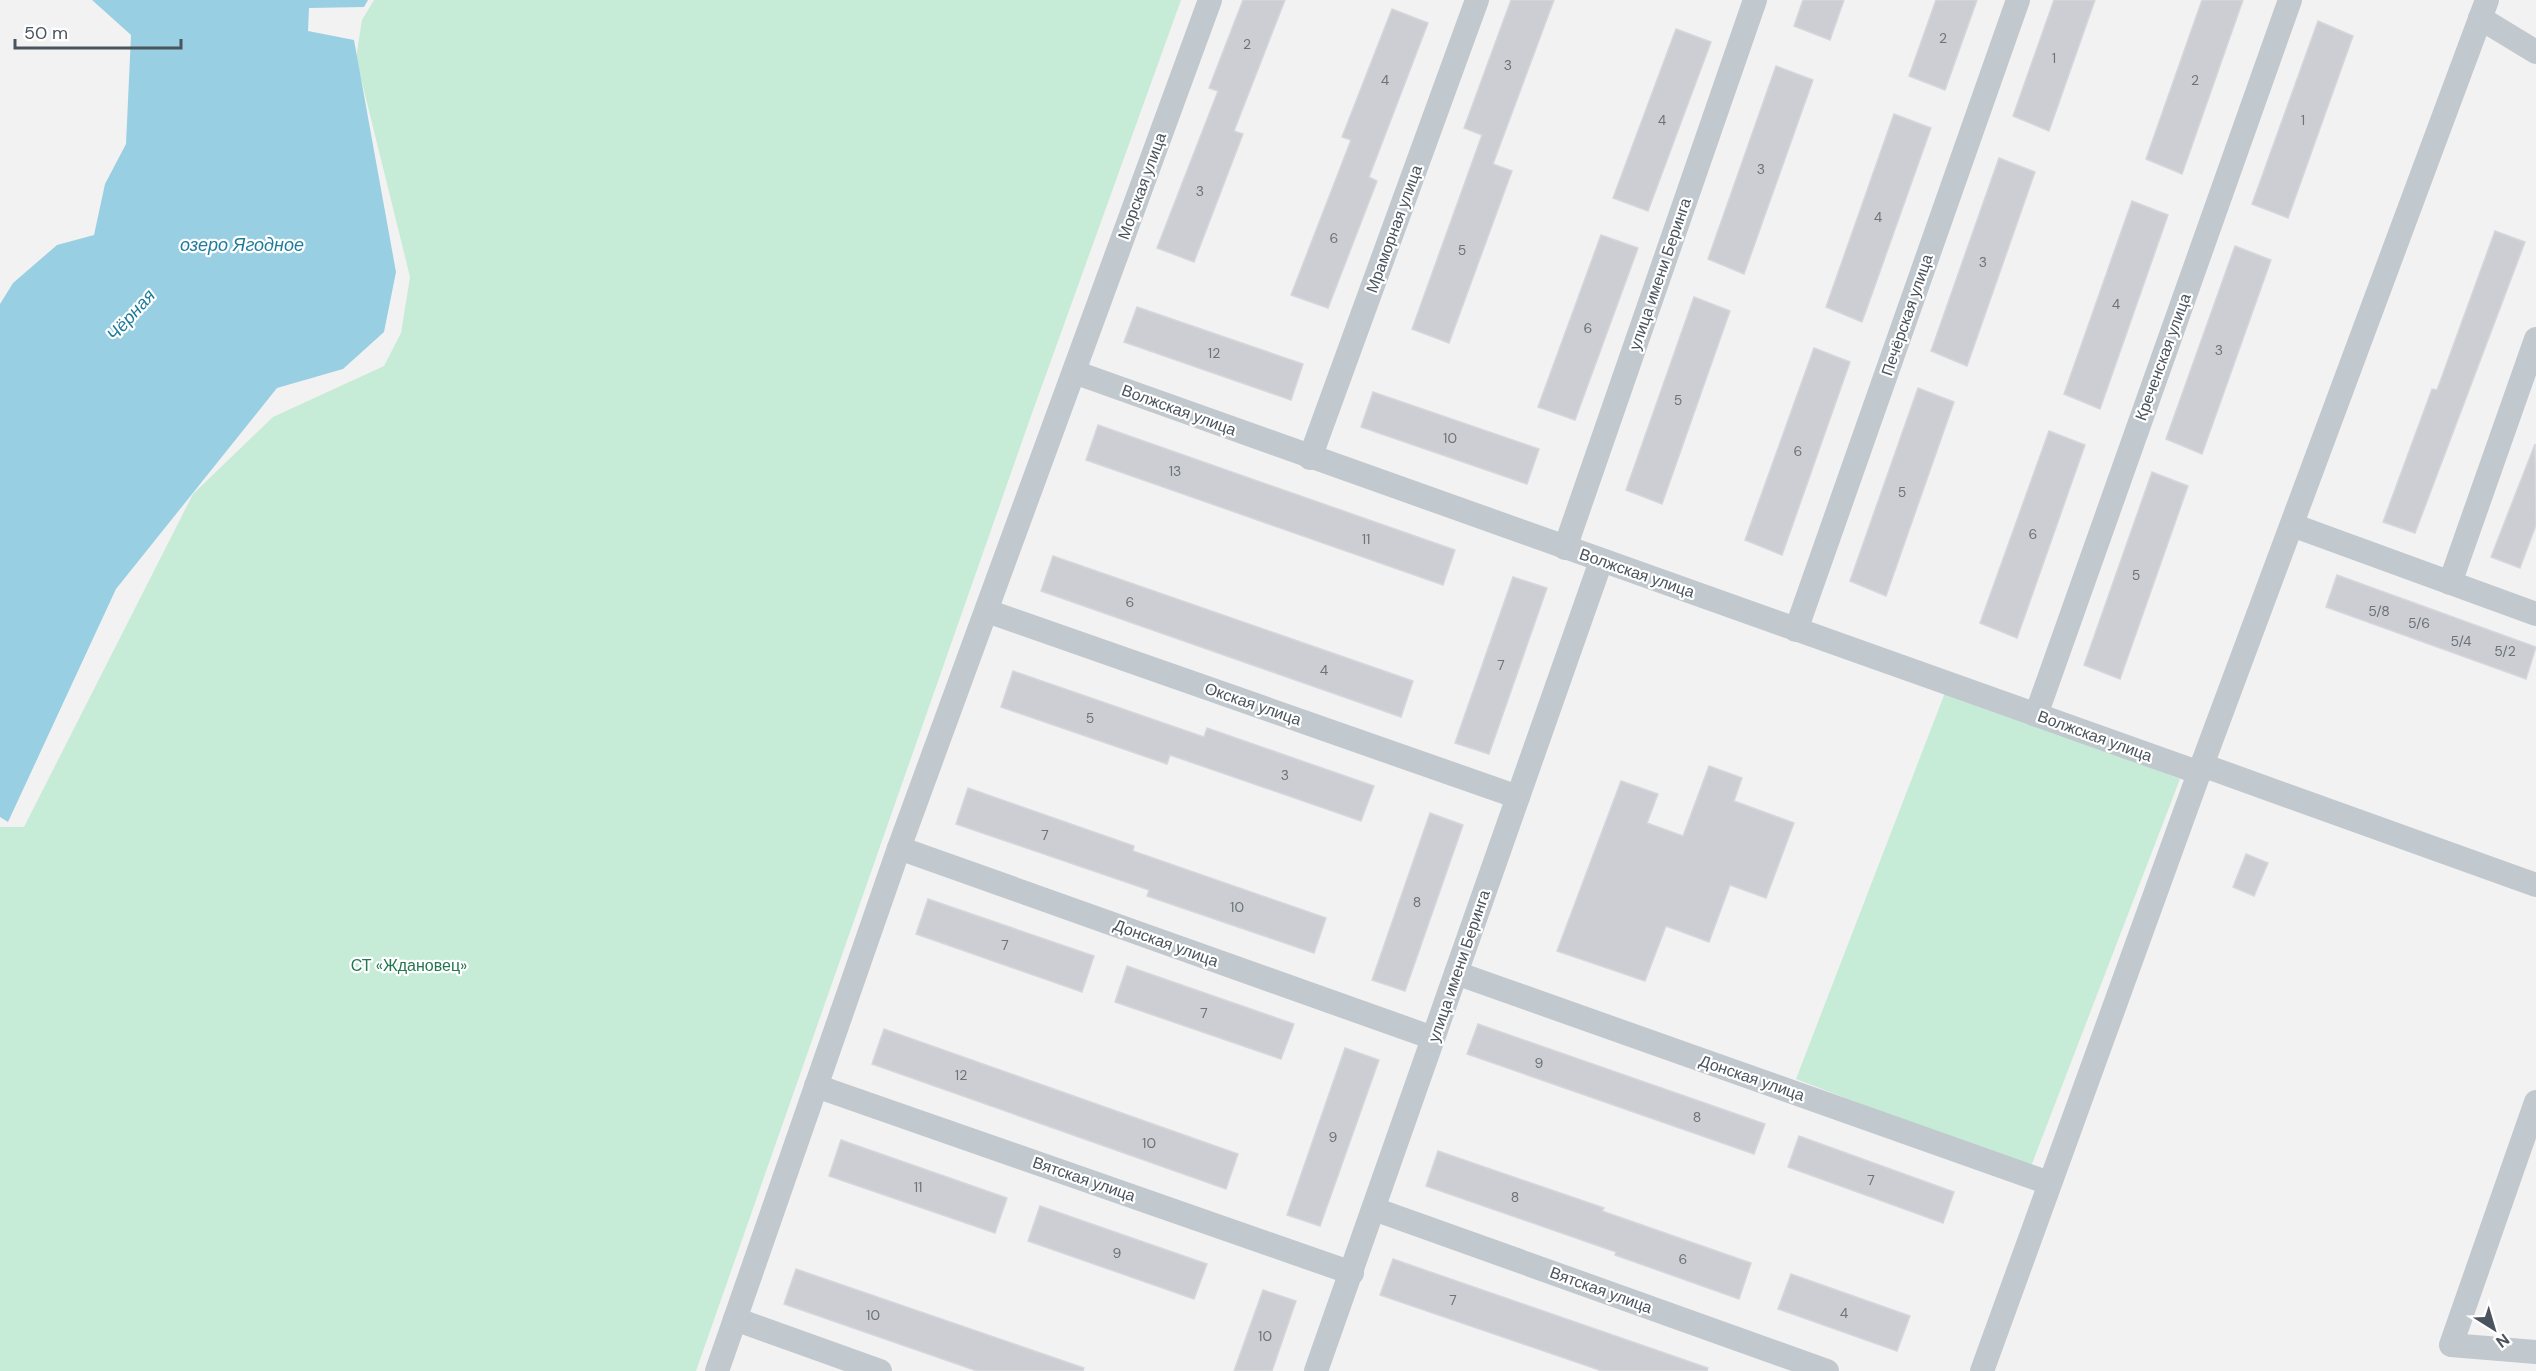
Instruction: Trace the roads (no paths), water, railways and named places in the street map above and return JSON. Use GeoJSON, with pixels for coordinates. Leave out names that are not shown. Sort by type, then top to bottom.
{"type":"FeatureCollection","features":[{"type":"Feature","properties":{"kind":"street","name":"Морская улица"},"geometry":{"type":"LineString","coordinates":[[717,1371],[899,848],[1210,0]]}},
{"type":"Feature","properties":{"kind":"street","name":"Мраморная улица"},"geometry":{"type":"LineString","coordinates":[[1310,458],[1477,0]]}},
{"type":"Feature","properties":{"kind":"street","name":"улица имени Беринга"},"geometry":{"type":"LineString","coordinates":[[1565,548],[1755,0]]}},
{"type":"Feature","properties":{"kind":"street","name":"Печёрская улица"},"geometry":{"type":"LineString","coordinates":[[1796,630],[2018,0]]}},
{"type":"Feature","properties":{"kind":"street","name":"Креченская улица"},"geometry":{"type":"LineString","coordinates":[[2036,715],[2290,0]]}},
{"type":"Feature","properties":{"kind":"street"},"geometry":{"type":"LineString","coordinates":[[1982,1371],[2201,769],[2483,9],[2536,52]]}},
{"type":"Feature","properties":{"kind":"street"},"geometry":{"type":"LineString","coordinates":[[2450,583],[2536,339]]}},
{"type":"Feature","properties":{"kind":"street","name":"Волжская улица"},"geometry":{"type":"LineString","coordinates":[[1074,372],[2036,715],[2201,769],[2536,885]]}},
{"type":"Feature","properties":{"kind":"street"},"geometry":{"type":"LineString","coordinates":[[2292,525],[2536,614]]}},
{"type":"Feature","properties":{"kind":"street","name":"улица имени Беринга"},"geometry":{"type":"LineString","coordinates":[[1316,1371],[1600,561]]}},
{"type":"Feature","properties":{"kind":"street","name":"Окская улица"},"geometry":{"type":"LineString","coordinates":[[987,611],[1518,797]]}},
{"type":"Feature","properties":{"kind":"street","name":"Донская улица"},"geometry":{"type":"LineString","coordinates":[[899,848],[1433,1038]]}},
{"type":"Feature","properties":{"kind":"street","name":"Донская улица"},"geometry":{"type":"LineString","coordinates":[[1456,973],[2049,1183]]}},
{"type":"Feature","properties":{"kind":"street","name":"Вятская улица"},"geometry":{"type":"LineString","coordinates":[[816,1086],[1352,1273]]}},
{"type":"Feature","properties":{"kind":"street"},"geometry":{"type":"LineString","coordinates":[[2536,1102],[2451,1344],[2536,1352]]}},
{"type":"Feature","properties":{"kind":"street","name":"Вятская улица"},"geometry":{"type":"LineString","coordinates":[[1374,1209],[1827,1371]]}},
{"type":"Feature","properties":{"kind":"street"},"geometry":{"type":"LineString","coordinates":[[735,1319],[880,1371]]}},
{"type":"Feature","properties":{"kind":"water","name":"озеро Ягодное"},"geometry":{"type":"Polygon","coordinates":[[[92,0],[368,0],[364,7],[309,8],[308,31],[354,40],[396,272],[384,332],[343,369],[277,388],[116,589],[8,822],[0,817],[0,304],[13,283],[57,245],[94,235],[105,184],[126,144],[131,35],[92,0]]]}},
{"type":"Feature","properties":{"kind":"water label","name":"Чёрная"},"geometry":{"type":"Point","coordinates":[131,315]}},
{"type":"Feature","properties":{"kind":"park label","name":"СТ «Ждановец»"},"geometry":{"type":"Point","coordinates":[409,965]}}]}
